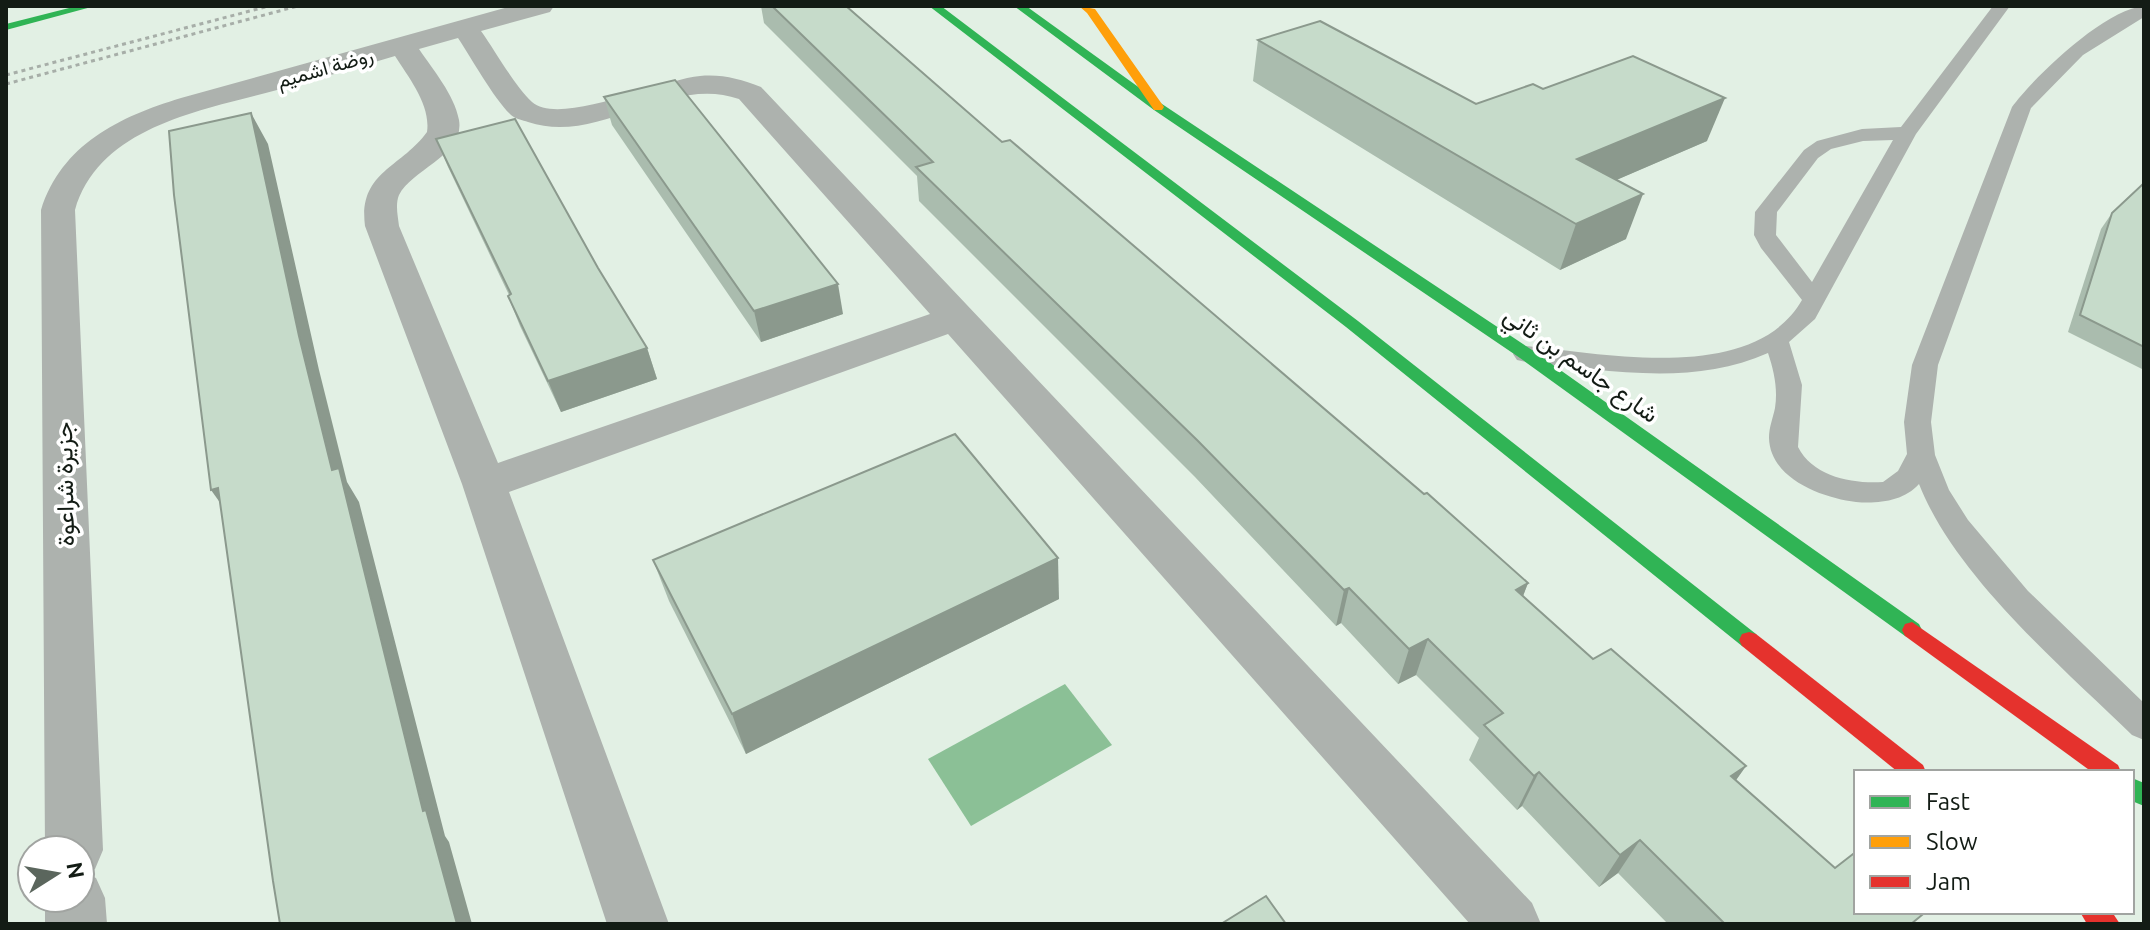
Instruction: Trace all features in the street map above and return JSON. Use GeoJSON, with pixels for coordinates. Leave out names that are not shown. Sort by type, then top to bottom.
{"type":"FeatureCollection","features":[{"type":"Feature","properties":{"kind":"main road"},"geometry":{"type":"LineString","coordinates":[[6,27],[90,6]]}},
{"type":"Feature","properties":{"kind":"main road"},"geometry":{"type":"LineString","coordinates":[[57,14],[97,6]]}},
{"type":"Feature","properties":{"kind":"main road"},"geometry":{"type":"LineString","coordinates":[[934,6],[1352,324],[1912,770]]}},
{"type":"Feature","properties":{"kind":"main road","name":"شارع جاسم بن ثاني"},"geometry":{"type":"LineString","coordinates":[[1019,6],[1158,107],[1526,354],[2107,770]]}},
{"type":"Feature","properties":{"kind":"main road"},"geometry":{"type":"LineString","coordinates":[[1084,6],[1091,11],[1158,107]]}},
{"type":"Feature","properties":{"kind":"street","name":"روضة اشميم"},"geometry":{"type":"LineString","coordinates":[[112,138],[181,109],[541,6]]}},
{"type":"Feature","properties":{"kind":"street"},"geometry":{"type":"LineString","coordinates":[[465,28],[523,110],[536,118],[551,121],[577,117],[704,84],[739,86],[750,93],[1510,924]]}},
{"type":"Feature","properties":{"kind":"street"},"geometry":{"type":"LineString","coordinates":[[403,46],[434,99],[445,127],[433,148],[393,176],[380,199],[382,226],[484,484],[638,924]]}},
{"type":"Feature","properties":{"kind":"street","name":"جزيرة شراعوة"},"geometry":{"type":"LineString","coordinates":[[74,834],[58,210],[73,174],[112,138]]}},
{"type":"Feature","properties":{"kind":"street"},"geometry":{"type":"LineString","coordinates":[[484,484],[957,318]]}},
{"type":"Feature","properties":{"kind":"lane"},"geometry":{"type":"LineString","coordinates":[[1526,354],[1650,365],[1688,364],[1722,360],[1776,341],[1803,319],[1907,133],[2002,6]]}},
{"type":"Feature","properties":{"kind":"lane"},"geometry":{"type":"LineString","coordinates":[[2144,10],[2082,46],[2049,74],[2022,107],[1925,365],[1919,409],[1921,454],[1943,504],[2014,597],[2144,725]]}},
{"type":"Feature","properties":{"kind":"lane"},"geometry":{"type":"LineString","coordinates":[[1814,299],[1772,248],[1765,235],[1766,212],[1811,154],[1824,145],[1862,135],[1907,133]]}},
{"type":"Feature","properties":{"kind":"lane"},"geometry":{"type":"LineString","coordinates":[[1776,341],[1789,382],[1789,403],[1782,436],[1787,456],[1809,476],[1841,490],[1874,495],[1898,487],[1912,475],[1921,454]]}},
{"type":"Feature","properties":{"kind":"path"},"geometry":{"type":"LineString","coordinates":[[6,75],[269,6]]}},
{"type":"Feature","properties":{"kind":"path"},"geometry":{"type":"LineString","coordinates":[[6,84],[298,6]]}},
{"type":"Feature","properties":{"kind":"shaded area"},"geometry":{"type":"Polygon","coordinates":[[[1065,684],[1112,745],[971,826],[928,759],[1065,684]]]}},
{"type":"Feature","properties":{"kind":"building"},"geometry":{"type":"Polygon","coordinates":[[[772,6],[846,6],[1002,142],[1010,140],[1424,494],[1427,493],[1528,583],[1516,590],[1593,659],[1611,649],[1746,766],[1731,776],[1835,868],[1853,854],[1854,914],[1922,915],[1911,924],[1725,924],[1640,840],[1620,855],[1539,772],[1534,776],[1484,725],[1503,713],[1428,639],[1409,649],[1349,588],[1344,590],[1198,441],[916,167],[933,162],[772,6]]]}},
{"type":"Feature","properties":{"kind":"building"},"geometry":{"type":"Polygon","coordinates":[[[1320,21],[1476,104],[1533,84],[1543,89],[1633,56],[1725,98],[1577,159],[1643,194],[1576,224],[1258,40],[1320,21]]]}},
{"type":"Feature","properties":{"kind":"building"},"geometry":{"type":"Polygon","coordinates":[[[675,80],[838,284],[754,311],[604,97],[675,80]]]}},
{"type":"Feature","properties":{"kind":"building"},"geometry":{"type":"Polygon","coordinates":[[[251,113],[299,336],[332,470],[339,468],[423,811],[426,810],[457,924],[280,924],[218,488],[211,490],[174,195],[169,131],[251,113]]]}},
{"type":"Feature","properties":{"kind":"building"},"geometry":{"type":"Polygon","coordinates":[[[515,119],[598,268],[647,348],[548,381],[508,296],[511,294],[436,139],[515,119]]]}},
{"type":"Feature","properties":{"kind":"building"},"geometry":{"type":"Polygon","coordinates":[[[2144,183],[2144,347],[2080,315],[2112,213],[2144,183]]]}},
{"type":"Feature","properties":{"kind":"building"},"geometry":{"type":"Polygon","coordinates":[[[955,434],[1058,558],[732,714],[653,560],[955,434]]]}},
{"type":"Feature","properties":{"kind":"building"},"geometry":{"type":"Polygon","coordinates":[[[1266,896],[1286,924],[1221,924],[1266,896]]]}},
{"type":"Feature","properties":{"kind":"traffic: fast"},"geometry":{"type":"LineString","coordinates":[[6,27],[90,6]]}},
{"type":"Feature","properties":{"kind":"traffic: fast"},"geometry":{"type":"LineString","coordinates":[[934,6],[1352,324],[1749,640]]}},
{"type":"Feature","properties":{"kind":"traffic: fast"},"geometry":{"type":"LineString","coordinates":[[1019,6],[1158,107],[1526,354],[1912,630]]}},
{"type":"Feature","properties":{"kind":"traffic: fast"},"geometry":{"type":"LineString","coordinates":[[2134,789],[2144,796]]}},
{"type":"Feature","properties":{"kind":"traffic: slow"},"geometry":{"type":"LineString","coordinates":[[1084,6],[1091,11],[1158,107]]}},
{"type":"Feature","properties":{"kind":"traffic: jam"},"geometry":{"type":"LineString","coordinates":[[1912,630],[2107,770]]}},
{"type":"Feature","properties":{"kind":"traffic: jam"},"geometry":{"type":"LineString","coordinates":[[1749,640],[1912,770]]}},
{"type":"Feature","properties":{"kind":"traffic: jam"},"geometry":{"type":"LineString","coordinates":[[2094,914],[2107,924]]}}]}
